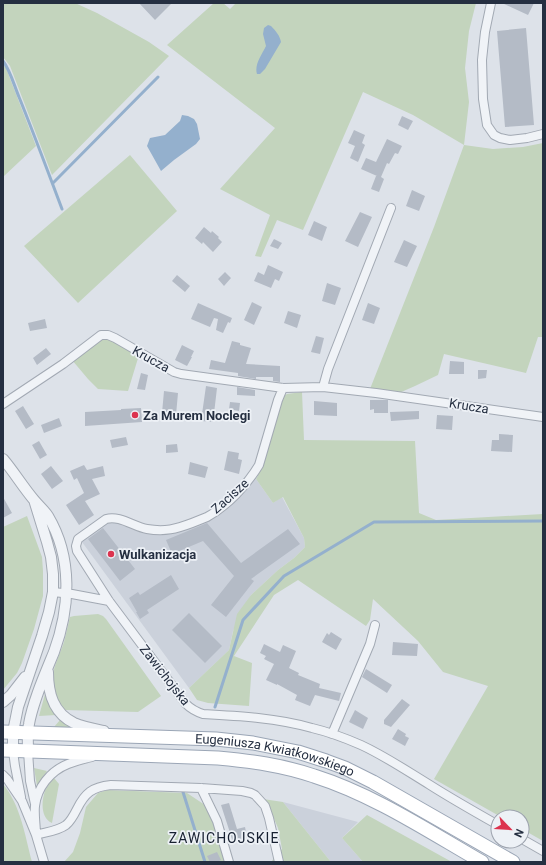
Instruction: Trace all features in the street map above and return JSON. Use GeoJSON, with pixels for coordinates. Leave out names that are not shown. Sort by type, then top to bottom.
{"type":"FeatureCollection","features":[{"type":"Feature","properties":{"kind":"main road","name":"Eugeniusza Kwiatkowskiego"},"geometry":{"type":"LineString","coordinates":[[8,732],[233,740],[281,748],[311,756],[345,768],[373,782],[513,862]]}},
{"type":"Feature","properties":{"kind":"main road","name":"Eugeniusza Kwiatkowskiego"},"geometry":{"type":"LineString","coordinates":[[8,751],[230,759],[265,763],[299,771],[337,784],[376,802],[482,862]]}},
{"type":"Feature","properties":{"kind":"street"},"geometry":{"type":"LineString","coordinates":[[491,3],[485,32],[482,60],[483,98],[487,125],[494,136],[510,140],[543,134]]}},
{"type":"Feature","properties":{"kind":"street"},"geometry":{"type":"LineString","coordinates":[[323,387],[328,369],[391,208]]}},
{"type":"Feature","properties":{"kind":"street","name":"Krucza"},"geometry":{"type":"LineString","coordinates":[[3,404],[63,364],[101,335],[108,335],[174,372],[181,374],[283,388],[323,387],[415,398],[543,417]]}},
{"type":"Feature","properties":{"kind":"street","name":"Zacisze"},"geometry":{"type":"LineString","coordinates":[[78,539],[109,518],[118,519],[148,530],[168,530],[177,529],[206,517],[218,510],[244,485],[254,474],[259,465],[278,400],[283,388]]}},
{"type":"Feature","properties":{"kind":"street"},"geometry":{"type":"LineString","coordinates":[[3,459],[48,516],[59,539],[66,570],[64,614],[58,641],[32,710],[29,724],[28,751],[30,781],[35,806],[36,834]]}},
{"type":"Feature","properties":{"kind":"street"},"geometry":{"type":"LineString","coordinates":[[22,801],[15,766],[8,751],[8,732],[42,636],[53,592],[51,558],[34,500]]}},
{"type":"Feature","properties":{"kind":"street","name":"Zawichojska"},"geometry":{"type":"LineString","coordinates":[[78,539],[76,546],[77,551],[109,601],[186,704],[198,713],[264,718],[298,724],[332,734],[384,757],[490,820]]}},
{"type":"Feature","properties":{"kind":"street"},"geometry":{"type":"LineString","coordinates":[[53,592],[109,601]]}},
{"type":"Feature","properties":{"kind":"street"},"geometry":{"type":"LineString","coordinates":[[332,734],[370,644],[375,625]]}},
{"type":"Feature","properties":{"kind":"street"},"geometry":{"type":"LineString","coordinates":[[48,665],[50,694],[55,706],[62,714],[73,722],[84,727],[124,736]]}},
{"type":"Feature","properties":{"kind":"street"},"geometry":{"type":"LineString","coordinates":[[3,702],[11,695],[32,667]]}},
{"type":"Feature","properties":{"kind":"street"},"geometry":{"type":"LineString","coordinates":[[35,806],[44,782],[53,773],[67,764],[102,754]]}},
{"type":"Feature","properties":{"kind":"street"},"geometry":{"type":"LineString","coordinates":[[3,775],[22,801],[36,834],[44,862]]}},
{"type":"Feature","properties":{"kind":"street"},"geometry":{"type":"LineString","coordinates":[[36,834],[59,829],[65,826],[72,818],[83,797],[88,792],[101,786],[242,790],[256,795],[265,806],[279,862]]}},
{"type":"Feature","properties":{"kind":"street"},"geometry":{"type":"LineString","coordinates":[[201,788],[217,821],[229,862]]}},
{"type":"Feature","properties":{"kind":"street"},"geometry":{"type":"LineString","coordinates":[[530,843],[543,850]]}},
{"type":"Feature","properties":{"kind":"shaded area"},"geometry":{"type":"Polygon","coordinates":[[[256,479],[273,503],[282,497],[304,538],[305,547],[251,595],[233,631],[229,650],[189,688],[82,542],[108,522],[117,523],[150,533],[169,534],[209,520],[256,479]]]}},
{"type":"Feature","properties":{"kind":"shaded area"},"geometry":{"type":"Polygon","coordinates":[[[283,802],[358,822],[342,838],[363,862],[331,862],[283,802]]]}},
{"type":"Feature","properties":{"kind":"green space"},"geometry":{"type":"Polygon","coordinates":[[[3,3],[75,3],[97,13],[149,42],[169,56],[52,175],[10,66],[3,57],[3,3]]]}},
{"type":"Feature","properties":{"kind":"green space"},"geometry":{"type":"Polygon","coordinates":[[[214,3],[223,3],[230,9],[236,3],[476,3],[469,31],[465,68],[469,102],[464,145],[413,115],[363,92],[303,230],[277,220],[261,257],[255,256],[270,215],[220,189],[275,128],[167,45],[214,3]]]}},
{"type":"Feature","properties":{"kind":"green space"},"geometry":{"type":"Polygon","coordinates":[[[3,64],[6,68],[36,146],[3,177],[3,64]]]}},
{"type":"Feature","properties":{"kind":"green space"},"geometry":{"type":"Polygon","coordinates":[[[543,143],[543,337],[538,337],[526,373],[444,354],[438,375],[415,386],[399,393],[370,389],[434,227],[464,145],[493,149],[523,147],[543,143]]]}},
{"type":"Feature","properties":{"kind":"green space"},"geometry":{"type":"Polygon","coordinates":[[[130,155],[177,211],[78,303],[24,246],[130,155]]]}},
{"type":"Feature","properties":{"kind":"green space"},"geometry":{"type":"Polygon","coordinates":[[[101,338],[112,340],[139,355],[128,391],[98,389],[72,360],[101,338]]]}},
{"type":"Feature","properties":{"kind":"green space"},"geometry":{"type":"Polygon","coordinates":[[[302,392],[304,440],[415,441],[419,513],[436,520],[543,514],[543,841],[530,834],[530,809],[490,809],[490,811],[434,779],[488,686],[443,672],[418,641],[373,599],[370,620],[366,626],[298,580],[274,595],[234,656],[252,663],[249,706],[208,703],[197,700],[189,688],[229,650],[237,614],[251,595],[305,547],[304,538],[283,497],[273,503],[256,479],[263,466],[280,398],[287,394],[302,392]]]}},
{"type":"Feature","properties":{"kind":"green space"},"geometry":{"type":"Polygon","coordinates":[[[27,516],[42,557],[43,596],[34,629],[22,663],[17,673],[3,690],[3,527],[27,516]]]}},
{"type":"Feature","properties":{"kind":"green space"},"geometry":{"type":"Polygon","coordinates":[[[98,614],[106,619],[161,696],[138,712],[64,710],[54,693],[52,686],[53,672],[64,642],[70,617],[98,614]]]}},
{"type":"Feature","properties":{"kind":"green space"},"geometry":{"type":"Polygon","coordinates":[[[45,694],[49,704],[56,715],[39,716],[45,694]]]}},
{"type":"Feature","properties":{"kind":"green space"},"geometry":{"type":"Polygon","coordinates":[[[60,720],[71,727],[54,727],[60,720]]]}},
{"type":"Feature","properties":{"kind":"green space"},"geometry":{"type":"Polygon","coordinates":[[[34,768],[47,771],[37,786],[34,768]]]}},
{"type":"Feature","properties":{"kind":"green space"},"geometry":{"type":"Polygon","coordinates":[[[54,778],[59,784],[52,823],[48,821],[44,814],[43,800],[45,791],[54,778]]]}},
{"type":"Feature","properties":{"kind":"green space"},"geometry":{"type":"Polygon","coordinates":[[[3,784],[18,811],[32,862],[3,862],[3,784]]]}},
{"type":"Feature","properties":{"kind":"green space"},"geometry":{"type":"Polygon","coordinates":[[[107,790],[187,793],[208,807],[225,862],[64,862],[73,852],[80,833],[86,807],[98,793],[107,790]]]}},
{"type":"Feature","properties":{"kind":"green space"},"geometry":{"type":"Polygon","coordinates":[[[263,799],[283,802],[331,862],[271,862],[282,849],[278,828],[263,799]]]}},
{"type":"Feature","properties":{"kind":"green space"},"geometry":{"type":"Polygon","coordinates":[[[367,815],[452,862],[363,862],[342,838],[367,815]]]}},
{"type":"Feature","properties":{"kind":"water"},"geometry":{"type":"Polygon","coordinates":[[[268,25],[271,26],[276,32],[281,42],[265,69],[260,74],[257,74],[257,63],[266,46],[263,34],[264,28],[268,25]]]}},
{"type":"Feature","properties":{"kind":"water"},"geometry":{"type":"Polygon","coordinates":[[[182,115],[194,119],[197,124],[200,139],[196,144],[161,171],[147,146],[150,138],[165,135],[180,121],[182,115]]]}},
{"type":"Feature","properties":{"kind":"building"},"geometry":{"type":"Polygon","coordinates":[[[139,3],[172,3],[155,20],[139,3]]]}},
{"type":"Feature","properties":{"kind":"building"},"geometry":{"type":"Polygon","coordinates":[[[502,3],[534,3],[528,15],[502,3]]]}},
{"type":"Feature","properties":{"kind":"building"},"geometry":{"type":"Polygon","coordinates":[[[526,28],[534,125],[505,127],[497,31],[526,28]]]}},
{"type":"Feature","properties":{"kind":"building"},"geometry":{"type":"Polygon","coordinates":[[[402,116],[413,121],[408,130],[398,125],[402,116]]]}},
{"type":"Feature","properties":{"kind":"building"},"geometry":{"type":"Polygon","coordinates":[[[354,130],[365,135],[362,143],[365,145],[358,162],[350,158],[355,146],[348,143],[354,130]]]}},
{"type":"Feature","properties":{"kind":"building"},"geometry":{"type":"Polygon","coordinates":[[[387,139],[402,146],[398,154],[395,153],[389,164],[387,163],[381,177],[384,179],[379,192],[371,189],[377,176],[361,169],[366,158],[376,162],[387,139]]]}},
{"type":"Feature","properties":{"kind":"building"},"geometry":{"type":"Polygon","coordinates":[[[412,190],[425,196],[419,211],[406,206],[412,190]]]}},
{"type":"Feature","properties":{"kind":"building"},"geometry":{"type":"Polygon","coordinates":[[[360,212],[372,217],[358,247],[345,241],[360,212]]]}},
{"type":"Feature","properties":{"kind":"building"},"geometry":{"type":"Polygon","coordinates":[[[314,221],[327,227],[322,241],[308,235],[314,221]]]}},
{"type":"Feature","properties":{"kind":"building"},"geometry":{"type":"Polygon","coordinates":[[[204,227],[211,233],[212,231],[222,242],[213,252],[203,242],[202,244],[195,238],[204,227]]]}},
{"type":"Feature","properties":{"kind":"building"},"geometry":{"type":"Polygon","coordinates":[[[274,239],[282,243],[278,249],[270,246],[274,239]]]}},
{"type":"Feature","properties":{"kind":"building"},"geometry":{"type":"Polygon","coordinates":[[[404,240],[417,246],[407,267],[394,262],[404,240]]]}},
{"type":"Feature","properties":{"kind":"building"},"geometry":{"type":"Polygon","coordinates":[[[268,265],[283,272],[279,281],[275,279],[271,288],[254,281],[258,272],[264,275],[268,265]]]}},
{"type":"Feature","properties":{"kind":"building"},"geometry":{"type":"Polygon","coordinates":[[[225,272],[231,278],[224,286],[218,279],[225,272]]]}},
{"type":"Feature","properties":{"kind":"building"},"geometry":{"type":"Polygon","coordinates":[[[177,275],[190,286],[185,292],[172,281],[177,275]]]}},
{"type":"Feature","properties":{"kind":"building"},"geometry":{"type":"Polygon","coordinates":[[[327,283],[341,288],[335,305],[322,301],[327,283]]]}},
{"type":"Feature","properties":{"kind":"building"},"geometry":{"type":"Polygon","coordinates":[[[252,302],[262,307],[254,325],[244,320],[252,302]]]}},
{"type":"Feature","properties":{"kind":"building"},"geometry":{"type":"Polygon","coordinates":[[[198,303],[232,318],[230,323],[228,322],[223,333],[216,330],[218,319],[214,318],[210,327],[191,319],[198,303]]]}},
{"type":"Feature","properties":{"kind":"building"},"geometry":{"type":"Polygon","coordinates":[[[368,303],[380,308],[374,324],[362,320],[368,303]]]}},
{"type":"Feature","properties":{"kind":"building"},"geometry":{"type":"Polygon","coordinates":[[[288,311],[301,315],[297,328],[284,323],[288,311]]]}},
{"type":"Feature","properties":{"kind":"building"},"geometry":{"type":"Polygon","coordinates":[[[45,319],[47,328],[30,331],[28,323],[45,319]]]}},
{"type":"Feature","properties":{"kind":"building"},"geometry":{"type":"Polygon","coordinates":[[[316,336],[324,338],[320,354],[311,352],[316,336]]]}},
{"type":"Feature","properties":{"kind":"building"},"geometry":{"type":"Polygon","coordinates":[[[232,341],[251,348],[246,364],[280,366],[280,382],[273,381],[273,377],[256,377],[256,379],[238,376],[238,373],[209,369],[211,360],[225,363],[232,341]]]}},
{"type":"Feature","properties":{"kind":"building"},"geometry":{"type":"Polygon","coordinates":[[[182,345],[194,351],[187,366],[175,360],[182,345]]]}},
{"type":"Feature","properties":{"kind":"building"},"geometry":{"type":"Polygon","coordinates":[[[46,348],[51,354],[37,365],[33,358],[46,348]]]}},
{"type":"Feature","properties":{"kind":"building"},"geometry":{"type":"Polygon","coordinates":[[[450,361],[464,362],[464,374],[449,374],[450,361]]]}},
{"type":"Feature","properties":{"kind":"building"},"geometry":{"type":"Polygon","coordinates":[[[478,370],[487,370],[486,378],[478,379],[478,370]]]}},
{"type":"Feature","properties":{"kind":"building"},"geometry":{"type":"Polygon","coordinates":[[[141,373],[148,375],[145,390],[137,389],[141,373]]]}},
{"type":"Feature","properties":{"kind":"building"},"geometry":{"type":"Polygon","coordinates":[[[206,386],[217,388],[213,422],[201,421],[206,386]]]}},
{"type":"Feature","properties":{"kind":"building"},"geometry":{"type":"Polygon","coordinates":[[[237,387],[255,390],[255,396],[237,395],[237,387]]]}},
{"type":"Feature","properties":{"kind":"building"},"geometry":{"type":"Polygon","coordinates":[[[164,391],[178,393],[176,415],[162,413],[164,391]]]}},
{"type":"Feature","properties":{"kind":"building"},"geometry":{"type":"Polygon","coordinates":[[[370,400],[388,400],[388,413],[374,413],[374,409],[370,410],[370,400]]]}},
{"type":"Feature","properties":{"kind":"building"},"geometry":{"type":"Polygon","coordinates":[[[314,401],[337,403],[337,416],[314,415],[314,401]]]}},
{"type":"Feature","properties":{"kind":"building"},"geometry":{"type":"Polygon","coordinates":[[[230,402],[240,403],[239,411],[229,409],[230,402]]]}},
{"type":"Feature","properties":{"kind":"building"},"geometry":{"type":"Polygon","coordinates":[[[23,406],[34,424],[26,429],[15,411],[23,406]]]}},
{"type":"Feature","properties":{"kind":"building"},"geometry":{"type":"Polygon","coordinates":[[[141,408],[142,422],[85,426],[85,412],[141,408]]]}},
{"type":"Feature","properties":{"kind":"building"},"geometry":{"type":"Polygon","coordinates":[[[419,411],[419,419],[391,421],[390,412],[419,411]]]}},
{"type":"Feature","properties":{"kind":"building"},"geometry":{"type":"Polygon","coordinates":[[[437,415],[453,416],[452,430],[436,429],[437,415]]]}},
{"type":"Feature","properties":{"kind":"building"},"geometry":{"type":"Polygon","coordinates":[[[59,418],[62,426],[44,433],[41,425],[59,418]]]}},
{"type":"Feature","properties":{"kind":"building"},"geometry":{"type":"Polygon","coordinates":[[[499,434],[513,435],[512,452],[491,451],[492,440],[499,440],[499,434]]]}},
{"type":"Feature","properties":{"kind":"building"},"geometry":{"type":"Polygon","coordinates":[[[126,437],[128,445],[112,448],[110,440],[126,437]]]}},
{"type":"Feature","properties":{"kind":"building"},"geometry":{"type":"Polygon","coordinates":[[[39,441],[47,455],[40,459],[32,445],[39,441]]]}},
{"type":"Feature","properties":{"kind":"building"},"geometry":{"type":"Polygon","coordinates":[[[177,444],[178,452],[166,453],[166,445],[177,444]]]}},
{"type":"Feature","properties":{"kind":"building"},"geometry":{"type":"Polygon","coordinates":[[[228,451],[239,453],[238,459],[242,460],[239,474],[224,470],[228,451]]]}},
{"type":"Feature","properties":{"kind":"building"},"geometry":{"type":"Polygon","coordinates":[[[190,462],[208,467],[205,478],[188,474],[190,462]]]}},
{"type":"Feature","properties":{"kind":"building"},"geometry":{"type":"Polygon","coordinates":[[[84,465],[87,470],[103,466],[105,476],[92,479],[100,494],[85,501],[94,515],[79,525],[66,505],[84,493],[77,478],[74,480],[70,471],[84,465]]]}},
{"type":"Feature","properties":{"kind":"building"},"geometry":{"type":"Polygon","coordinates":[[[51,466],[63,481],[52,489],[41,474],[51,466]]]}},
{"type":"Feature","properties":{"kind":"building"},"geometry":{"type":"Polygon","coordinates":[[[3,497],[12,513],[3,518],[3,497]]]}},
{"type":"Feature","properties":{"kind":"building"},"geometry":{"type":"Polygon","coordinates":[[[207,523],[241,563],[288,529],[300,544],[251,579],[254,581],[226,617],[211,605],[234,576],[203,541],[172,554],[166,540],[207,523]]]}},
{"type":"Feature","properties":{"kind":"building","name":"Wulkanizacja"},"geometry":{"type":"Polygon","coordinates":[[[103,528],[135,569],[120,581],[88,539],[103,528]]]}},
{"type":"Feature","properties":{"kind":"building"},"geometry":{"type":"Polygon","coordinates":[[[171,575],[179,589],[147,610],[149,613],[140,619],[129,598],[138,592],[140,595],[171,575]]]}},
{"type":"Feature","properties":{"kind":"building"},"geometry":{"type":"Polygon","coordinates":[[[189,613],[222,646],[205,663],[172,630],[189,613]]]}},
{"type":"Feature","properties":{"kind":"building"},"geometry":{"type":"Polygon","coordinates":[[[331,632],[342,639],[336,650],[322,642],[327,633],[329,635],[331,632]]]}},
{"type":"Feature","properties":{"kind":"building"},"geometry":{"type":"Polygon","coordinates":[[[393,642],[418,644],[417,656],[392,655],[393,642]]]}},
{"type":"Feature","properties":{"kind":"building"},"geometry":{"type":"Polygon","coordinates":[[[264,644],[280,652],[283,645],[296,651],[289,668],[299,673],[298,675],[320,684],[319,688],[341,693],[339,701],[315,695],[310,706],[295,700],[297,695],[266,680],[274,664],[264,659],[266,656],[260,653],[264,644]]]}},
{"type":"Feature","properties":{"kind":"building"},"geometry":{"type":"Polygon","coordinates":[[[366,669],[392,685],[387,693],[362,677],[366,669]]]}},
{"type":"Feature","properties":{"kind":"building"},"geometry":{"type":"Polygon","coordinates":[[[402,699],[410,705],[391,727],[384,724],[384,720],[402,699]]]}},
{"type":"Feature","properties":{"kind":"building"},"geometry":{"type":"Polygon","coordinates":[[[355,710],[368,718],[363,729],[349,722],[355,710]]]}},
{"type":"Feature","properties":{"kind":"building"},"geometry":{"type":"Polygon","coordinates":[[[398,729],[409,738],[405,746],[392,739],[398,729]]]}},
{"type":"Feature","properties":{"kind":"building"},"geometry":{"type":"Polygon","coordinates":[[[229,803],[237,829],[245,827],[247,837],[233,842],[221,805],[229,803]]]}},
{"type":"Feature","properties":{"kind":"building"},"geometry":{"type":"Polygon","coordinates":[[[217,852],[221,860],[217,862],[210,862],[207,856],[217,852]]]}},
{"type":"Feature","properties":{"kind":"waterway"},"geometry":{"type":"LineString","coordinates":[[3,61],[12,78],[62,209]]}},
{"type":"Feature","properties":{"kind":"waterway"},"geometry":{"type":"LineString","coordinates":[[53,183],[158,77]]}},
{"type":"Feature","properties":{"kind":"waterway"},"geometry":{"type":"LineString","coordinates":[[215,707],[243,620],[284,576],[374,522],[543,521]]}},
{"type":"Feature","properties":{"kind":"waterway"},"geometry":{"type":"LineString","coordinates":[[183,792],[205,862]]}},
{"type":"Feature","properties":{"kind":"place","name":"Za Murem Noclegi"},"geometry":{"type":"Point","coordinates":[135,415]}},
{"type":"Feature","properties":{"kind":"place","name":"Wulkanizacja"},"geometry":{"type":"Point","coordinates":[111,554]}},
{"type":"Feature","properties":{"kind":"district","name":"ZAWICHOJSKIE"},"geometry":{"type":"Point","coordinates":[224,838]}}]}
